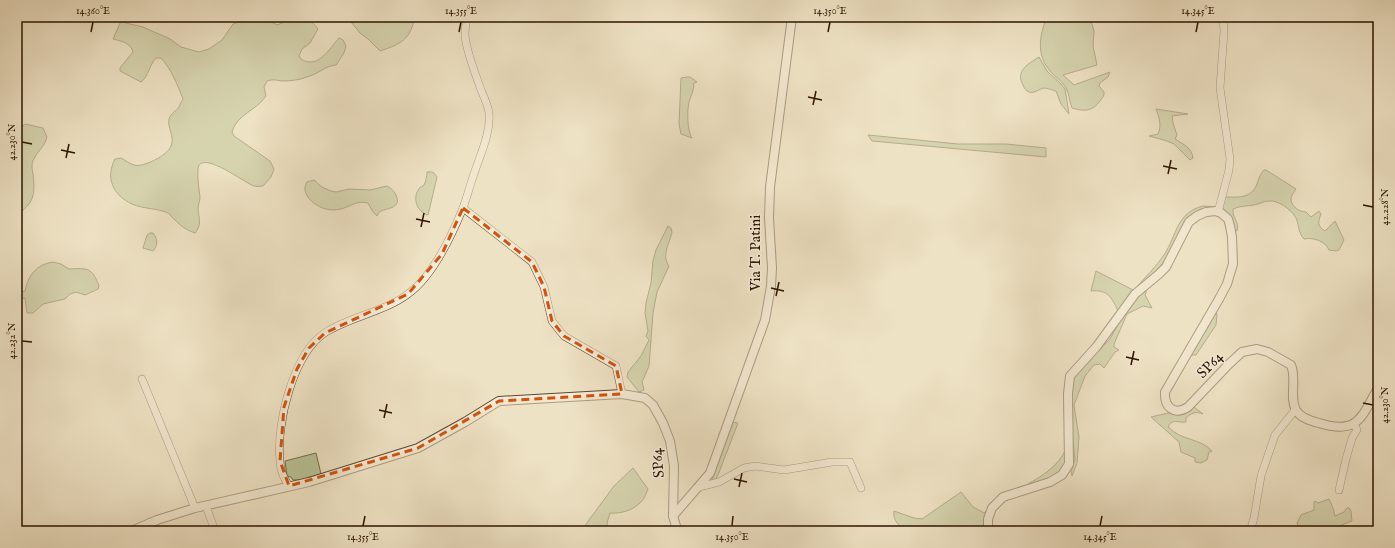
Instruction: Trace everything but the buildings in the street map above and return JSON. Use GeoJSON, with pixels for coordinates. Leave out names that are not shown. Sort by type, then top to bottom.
{"type":"FeatureCollection","features":[{"type":"Feature","properties":{"kind":"street"},"geometry":{"type":"LineString","coordinates":[[289,486],[282,475],[280,461],[281,426],[284,406],[296,374],[309,348],[325,333],[355,318],[391,304],[408,294],[420,282],[442,254],[463,208],[487,136],[489,123],[488,106],[472,65],[465,35],[467,17]]}},
{"type":"Feature","properties":{"kind":"street","name":"Via T. Patini"},"geometry":{"type":"LineString","coordinates":[[673,516],[710,473],[765,320],[771,286],[772,268],[769,218],[770,187],[792,17]]}},
{"type":"Feature","properties":{"kind":"street"},"geometry":{"type":"LineString","coordinates":[[988,531],[988,519],[992,508],[1003,497],[1050,482],[1062,475],[1069,464],[1068,394],[1070,376],[1097,346],[1135,294],[1166,267],[1189,222],[1206,212],[1218,212],[1229,170],[1230,159],[1220,88],[1223,17]]}},
{"type":"Feature","properties":{"kind":"street"},"geometry":{"type":"LineString","coordinates":[[463,208],[532,262],[544,287],[552,321],[564,336],[616,366],[622,394]]}},
{"type":"Feature","properties":{"kind":"street","name":"SP64"},"geometry":{"type":"LineString","coordinates":[[1218,212],[1228,219],[1230,226],[1234,254],[1231,271],[1227,284],[1180,369],[1165,392],[1167,406],[1176,411],[1184,410],[1192,404],[1242,352],[1257,349],[1268,352],[1291,365],[1294,375],[1293,402],[1295,410]]}},
{"type":"Feature","properties":{"kind":"street"},"geometry":{"type":"LineString","coordinates":[[142,379],[195,508]]}},
{"type":"Feature","properties":{"kind":"street"},"geometry":{"type":"LineString","coordinates":[[1250,531],[1261,476],[1275,435],[1295,410],[1307,419],[1338,428],[1347,427],[1354,424],[1361,417],[1378,388]]}},
{"type":"Feature","properties":{"kind":"street","name":"SP64"},"geometry":{"type":"LineString","coordinates":[[132,531],[157,520],[195,508],[309,482],[418,448],[499,401],[622,394],[645,398],[653,405],[663,423],[670,441],[674,466],[673,516],[679,531]]}},
{"type":"Feature","properties":{"kind":"street"},"geometry":{"type":"LineString","coordinates":[[1339,490],[1352,438],[1357,430],[1354,424]]}},
{"type":"Feature","properties":{"kind":"street"},"geometry":{"type":"LineString","coordinates":[[699,487],[719,482],[744,468],[755,466],[784,470],[847,461],[850,462],[861,488]]}},
{"type":"Feature","properties":{"kind":"street"},"geometry":{"type":"LineString","coordinates":[[206,506],[215,531]]}},
{"type":"Feature","properties":{"kind":"highlighted area"},"geometry":{"type":"Polygon","coordinates":[[[463,208],[532,262],[544,287],[552,321],[564,336],[616,366],[622,394],[499,401],[418,448],[289,486],[280,461],[284,407],[297,369],[309,348],[325,333],[408,294],[442,254],[463,208]]]}},
{"type":"Feature","properties":{"kind":"green space"},"geometry":{"type":"Polygon","coordinates":[[[249,17],[266,17],[268,20],[277,25],[299,18],[309,20],[318,29],[310,43],[302,49],[299,56],[301,59],[306,61],[314,62],[318,60],[339,38],[343,40],[346,46],[344,53],[336,65],[301,79],[288,81],[267,81],[264,87],[266,96],[238,121],[232,132],[234,136],[270,161],[274,169],[271,177],[263,186],[255,186],[224,169],[206,163],[201,164],[198,169],[200,197],[198,209],[199,227],[195,233],[182,226],[168,213],[136,206],[125,200],[116,191],[113,185],[111,173],[115,159],[121,158],[134,165],[143,165],[155,160],[169,150],[172,139],[169,119],[179,107],[183,99],[171,72],[161,58],[156,58],[146,77],[141,82],[120,71],[120,68],[133,52],[128,44],[113,39],[121,21],[143,27],[170,39],[181,47],[199,52],[209,49],[222,40],[233,24],[243,21],[249,17]]]}},
{"type":"Feature","properties":{"kind":"green space"},"geometry":{"type":"Polygon","coordinates":[[[354,17],[415,17],[413,25],[404,40],[394,46],[380,51],[360,33],[351,22],[354,17]]]}},
{"type":"Feature","properties":{"kind":"green space"},"geometry":{"type":"Polygon","coordinates":[[[1047,17],[1081,17],[1089,19],[1092,24],[1094,31],[1093,46],[1097,65],[1063,75],[1074,85],[1110,72],[1108,77],[1100,83],[1099,86],[1104,92],[1104,95],[1091,109],[1082,110],[1072,108],[1066,87],[1046,66],[1040,46],[1042,31],[1047,17]]]}},
{"type":"Feature","properties":{"kind":"green space"},"geometry":{"type":"Polygon","coordinates":[[[1039,57],[1047,71],[1065,89],[1069,114],[1061,104],[1056,91],[1044,88],[1031,92],[1027,91],[1024,87],[1021,76],[1024,68],[1039,57]]]}},
{"type":"Feature","properties":{"kind":"green space"},"geometry":{"type":"Polygon","coordinates":[[[690,77],[697,82],[694,83],[688,110],[688,125],[692,138],[681,134],[679,124],[681,78],[690,77]]]}},
{"type":"Feature","properties":{"kind":"green space"},"geometry":{"type":"Polygon","coordinates":[[[1156,109],[1188,114],[1172,116],[1177,135],[1175,139],[1189,149],[1193,158],[1190,160],[1174,144],[1149,136],[1158,134],[1160,128],[1160,121],[1156,109]]]}},
{"type":"Feature","properties":{"kind":"green space"},"geometry":{"type":"Polygon","coordinates":[[[25,124],[43,128],[47,137],[32,162],[34,190],[32,199],[22,211],[17,211],[17,130],[25,124]]]}},
{"type":"Feature","properties":{"kind":"green space"},"geometry":{"type":"Polygon","coordinates":[[[868,135],[958,144],[1006,144],[1046,148],[1046,157],[872,141],[868,135]]]}},
{"type":"Feature","properties":{"kind":"green space"},"geometry":{"type":"Polygon","coordinates":[[[1264,170],[1296,189],[1292,195],[1291,202],[1296,208],[1306,212],[1311,217],[1319,211],[1321,214],[1319,224],[1322,229],[1325,231],[1335,221],[1344,240],[1339,250],[1329,250],[1325,244],[1318,240],[1304,239],[1293,213],[1284,206],[1272,201],[1265,201],[1254,205],[1233,209],[1238,228],[1237,231],[1234,230],[1222,208],[1225,197],[1248,195],[1254,189],[1264,170]]]}},
{"type":"Feature","properties":{"kind":"green space"},"geometry":{"type":"Polygon","coordinates":[[[427,172],[435,174],[437,177],[428,215],[418,208],[416,200],[420,187],[425,183],[427,172]]]}},
{"type":"Feature","properties":{"kind":"green space"},"geometry":{"type":"Polygon","coordinates":[[[314,180],[322,187],[336,192],[349,189],[370,190],[387,186],[395,194],[397,203],[393,207],[380,211],[377,216],[368,203],[364,202],[353,204],[344,208],[329,210],[319,207],[311,201],[305,191],[307,182],[314,180]]]}},
{"type":"Feature","properties":{"kind":"green space"},"geometry":{"type":"Polygon","coordinates":[[[1203,206],[1217,207],[1201,209],[1191,216],[1162,264],[1151,277],[1136,288],[1158,264],[1164,255],[1182,219],[1194,209],[1203,206]]]}},
{"type":"Feature","properties":{"kind":"green space"},"geometry":{"type":"Polygon","coordinates":[[[668,226],[671,228],[672,232],[666,253],[669,266],[657,292],[653,313],[649,366],[642,382],[644,390],[639,392],[627,377],[628,372],[641,356],[649,340],[646,336],[648,331],[645,313],[651,283],[653,261],[656,250],[668,226]]]}},
{"type":"Feature","properties":{"kind":"green space"},"geometry":{"type":"Polygon","coordinates":[[[153,233],[157,240],[157,244],[153,251],[143,248],[147,235],[153,233]]]}},
{"type":"Feature","properties":{"kind":"green space"},"geometry":{"type":"Polygon","coordinates":[[[53,262],[61,264],[69,269],[88,270],[94,275],[99,286],[98,289],[85,295],[76,292],[70,294],[65,299],[43,304],[33,313],[27,313],[25,298],[17,299],[17,293],[25,291],[28,280],[34,271],[42,265],[53,262]]]}},
{"type":"Feature","properties":{"kind":"green space"},"geometry":{"type":"Polygon","coordinates":[[[1096,271],[1133,290],[1118,311],[1109,295],[1102,291],[1091,291],[1096,271]]]}},
{"type":"Feature","properties":{"kind":"green space"},"geometry":{"type":"Polygon","coordinates":[[[1148,287],[1145,295],[1152,308],[1143,306],[1127,314],[1114,344],[1114,347],[1119,350],[1115,352],[1104,368],[1100,364],[1094,365],[1085,376],[1074,405],[1079,437],[1077,463],[1072,476],[1071,472],[1075,459],[1069,407],[1072,378],[1110,339],[1124,314],[1148,287]]]}},
{"type":"Feature","properties":{"kind":"green space"},"geometry":{"type":"Polygon","coordinates":[[[1215,309],[1217,315],[1216,325],[1196,355],[1190,355],[1215,309]]]}},
{"type":"Feature","properties":{"kind":"green space"},"geometry":{"type":"Polygon","coordinates":[[[1194,407],[1203,414],[1192,414],[1186,418],[1186,422],[1173,422],[1168,427],[1173,432],[1202,444],[1212,451],[1209,452],[1207,460],[1201,463],[1195,462],[1195,458],[1181,452],[1179,442],[1151,417],[1168,413],[1178,415],[1184,414],[1194,407]]]}},
{"type":"Feature","properties":{"kind":"green space"},"geometry":{"type":"Polygon","coordinates":[[[733,422],[738,423],[718,475],[715,480],[712,480],[733,422]]]}},
{"type":"Feature","properties":{"kind":"green space"},"geometry":{"type":"Polygon","coordinates":[[[1067,446],[1068,458],[1061,473],[1018,490],[1040,477],[1053,467],[1059,461],[1067,446]]]}},
{"type":"Feature","properties":{"kind":"green space"},"geometry":{"type":"Polygon","coordinates":[[[316,453],[321,474],[299,480],[293,480],[291,477],[287,476],[285,461],[316,453]]]}},
{"type":"Feature","properties":{"kind":"green space"},"geometry":{"type":"Polygon","coordinates":[[[633,468],[648,489],[643,500],[635,507],[627,511],[610,513],[607,523],[608,531],[581,531],[614,486],[633,468]]]}},
{"type":"Feature","properties":{"kind":"green space"},"geometry":{"type":"Polygon","coordinates":[[[961,492],[973,507],[984,513],[987,510],[984,531],[924,531],[915,526],[908,529],[904,528],[895,520],[894,511],[914,518],[922,519],[961,492]]]}},
{"type":"Feature","properties":{"kind":"green space"},"geometry":{"type":"Polygon","coordinates":[[[1329,499],[1335,516],[1349,508],[1351,511],[1352,521],[1335,527],[1332,531],[1300,531],[1297,523],[1301,515],[1314,510],[1315,501],[1318,503],[1329,499]]]}}]}
